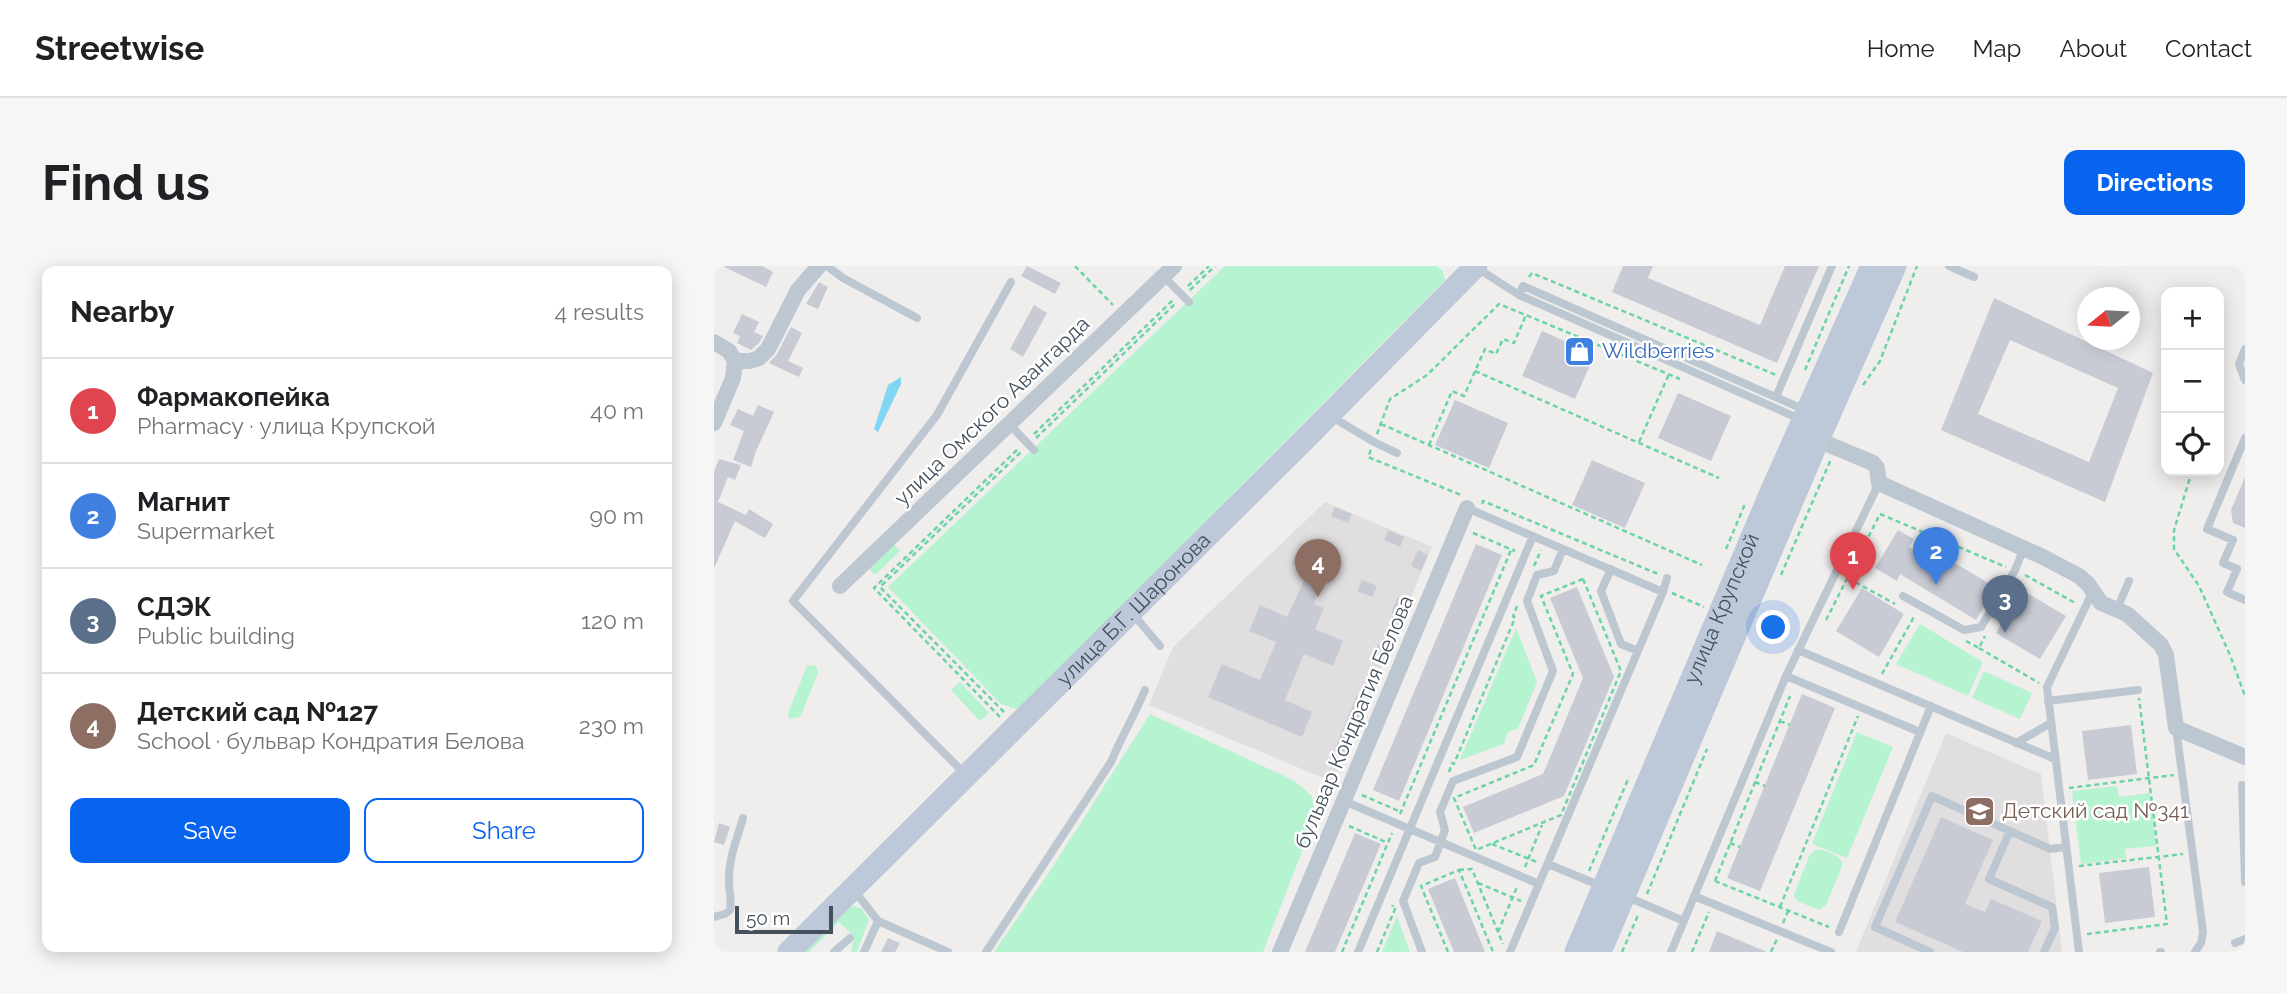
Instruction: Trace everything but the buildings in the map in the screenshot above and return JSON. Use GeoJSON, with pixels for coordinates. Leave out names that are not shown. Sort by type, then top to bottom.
{"type":"FeatureCollection","features":[{"type":"Feature","properties":{"kind":"main road","name":"улица Б.Г. Шаронова"},"geometry":{"type":"LineString","coordinates":[[789,952],[1476,266]]}},
{"type":"Feature","properties":{"kind":"main road","name":"улица Крупской"},"geometry":{"type":"LineString","coordinates":[[1601,952],[1772,490],[1872,266]]}},
{"type":"Feature","properties":{"kind":"main road","name":"улица Крупской"},"geometry":{"type":"LineString","coordinates":[[1576,952],[1624,895],[1827,444],[1895,266]]}},
{"type":"Feature","properties":{"kind":"street"},"geometry":{"type":"LineString","coordinates":[[735,361],[759,358],[768,349],[798,290],[819,266]]}},
{"type":"Feature","properties":{"kind":"street","name":"улица Омского Авангарда"},"geometry":{"type":"LineString","coordinates":[[836,589],[1168,271]]}},
{"type":"Feature","properties":{"kind":"street"},"geometry":{"type":"LineString","coordinates":[[714,342],[729,351],[735,361],[733,378],[714,424]]}},
{"type":"Feature","properties":{"kind":"street"},"geometry":{"type":"LineString","coordinates":[[1827,444],[1873,463],[1877,468],[1879,483],[2024,548],[2079,576],[2101,603],[2127,614],[2161,645],[2166,655],[2176,728],[2245,757]]}},
{"type":"Feature","properties":{"kind":"street","name":"бульвар Кондратия Белова"},"geometry":{"type":"LineString","coordinates":[[1280,952],[1351,797],[1464,501]]}},
{"type":"Feature","properties":{"kind":"lane"},"geometry":{"type":"LineString","coordinates":[[827,266],[843,278],[916,318]]}},
{"type":"Feature","properties":{"kind":"lane"},"geometry":{"type":"LineString","coordinates":[[1476,266],[1519,295],[1805,416]]}},
{"type":"Feature","properties":{"kind":"lane"},"geometry":{"type":"LineString","coordinates":[[1776,397],[1832,266]]}},
{"type":"Feature","properties":{"kind":"lane"},"geometry":{"type":"LineString","coordinates":[[1949,266],[1974,277]]}},
{"type":"Feature","properties":{"kind":"lane"},"geometry":{"type":"LineString","coordinates":[[1168,271],[1184,297]]}},
{"type":"Feature","properties":{"kind":"lane"},"geometry":{"type":"LineString","coordinates":[[966,775],[793,601],[937,415],[1011,282]]}},
{"type":"Feature","properties":{"kind":"lane"},"geometry":{"type":"LineString","coordinates":[[1519,295],[1523,286],[1776,397],[1805,416]]}},
{"type":"Feature","properties":{"kind":"lane"},"geometry":{"type":"LineString","coordinates":[[2245,349],[2238,364],[2245,380]]}},
{"type":"Feature","properties":{"kind":"lane"},"geometry":{"type":"LineString","coordinates":[[1329,415],[1396,453]]}},
{"type":"Feature","properties":{"kind":"lane"},"geometry":{"type":"LineString","coordinates":[[1009,424],[1030,445]]}},
{"type":"Feature","properties":{"kind":"lane"},"geometry":{"type":"LineString","coordinates":[[2245,438],[2207,529],[2233,540],[2223,563],[2237,569],[2227,592],[2245,600]]}},
{"type":"Feature","properties":{"kind":"lane"},"geometry":{"type":"LineString","coordinates":[[1671,952],[1786,676],[1879,483]]}},
{"type":"Feature","properties":{"kind":"lane"},"geometry":{"type":"LineString","coordinates":[[1464,501],[1533,537],[1667,592]]}},
{"type":"Feature","properties":{"kind":"lane"},"geometry":{"type":"LineString","coordinates":[[1358,952],[1533,537]]}},
{"type":"Feature","properties":{"kind":"lane"},"geometry":{"type":"LineString","coordinates":[[1903,596],[1964,630],[1974,630],[1981,627],[2015,570],[2024,548]]}},
{"type":"Feature","properties":{"kind":"lane"},"geometry":{"type":"LineString","coordinates":[[1422,952],[1403,901],[1419,863],[1435,857],[1445,830],[1440,812],[1453,781],[1517,757],[1553,671],[1527,601],[1537,575],[1553,571],[1563,549]]}},
{"type":"Feature","properties":{"kind":"lane"},"geometry":{"type":"LineString","coordinates":[[1611,569],[1601,591],[1621,644],[1638,650]]}},
{"type":"Feature","properties":{"kind":"lane"},"geometry":{"type":"LineString","coordinates":[[1508,950],[1531,904],[1638,650],[1667,592],[1667,578]]}},
{"type":"Feature","properties":{"kind":"lane"},"geometry":{"type":"LineString","coordinates":[[2117,609],[2129,581]]}},
{"type":"Feature","properties":{"kind":"lane"},"geometry":{"type":"LineString","coordinates":[[2079,952],[2048,687],[2092,593]]}},
{"type":"Feature","properties":{"kind":"lane"},"geometry":{"type":"LineString","coordinates":[[1131,611],[1160,646]]}},
{"type":"Feature","properties":{"kind":"lane"},"geometry":{"type":"LineString","coordinates":[[1798,650],[2055,759]]}},
{"type":"Feature","properties":{"kind":"lane"},"geometry":{"type":"LineString","coordinates":[[1786,676],[1920,732]]}},
{"type":"Feature","properties":{"kind":"lane"},"geometry":{"type":"LineString","coordinates":[[986,952],[1111,762],[1145,690]]}},
{"type":"Feature","properties":{"kind":"lane"},"geometry":{"type":"LineString","coordinates":[[2048,701],[2138,690]]}},
{"type":"Feature","properties":{"kind":"lane"},"geometry":{"type":"LineString","coordinates":[[1839,932],[1931,706]]}},
{"type":"Feature","properties":{"kind":"lane"},"geometry":{"type":"LineString","coordinates":[[2016,743],[2051,723]]}},
{"type":"Feature","properties":{"kind":"lane"},"geometry":{"type":"LineString","coordinates":[[2176,728],[2203,932],[2201,943],[2195,952]]}},
{"type":"Feature","properties":{"kind":"lane"},"geometry":{"type":"LineString","coordinates":[[2242,785],[2245,882]]}},
{"type":"Feature","properties":{"kind":"lane"},"geometry":{"type":"LineString","coordinates":[[1930,952],[1875,928],[1933,796],[2050,849],[2066,847]]}},
{"type":"Feature","properties":{"kind":"lane"},"geometry":{"type":"LineString","coordinates":[[1351,797],[1396,823],[1539,884]]}},
{"type":"Feature","properties":{"kind":"lane"},"geometry":{"type":"LineString","coordinates":[[714,916],[730,910],[730,861],[743,818]]}},
{"type":"Feature","properties":{"kind":"lane"},"geometry":{"type":"LineString","coordinates":[[2010,831],[1989,879],[2052,907],[2055,928],[2044,952]]}},
{"type":"Feature","properties":{"kind":"lane"},"geometry":{"type":"LineString","coordinates":[[1547,865],[1684,921]]}},
{"type":"Feature","properties":{"kind":"lane"},"geometry":{"type":"LineString","coordinates":[[852,888],[878,921],[948,952]]}},
{"type":"Feature","properties":{"kind":"lane"},"geometry":{"type":"LineString","coordinates":[[1694,896],[1831,952]]}},
{"type":"Feature","properties":{"kind":"lane"},"geometry":{"type":"LineString","coordinates":[[864,952],[878,921]]}},
{"type":"Feature","properties":{"kind":"lane"},"geometry":{"type":"LineString","coordinates":[[835,952],[850,938]]}},
{"type":"Feature","properties":{"kind":"lane"},"geometry":{"type":"LineString","coordinates":[[2235,943],[2245,939]]}},
{"type":"Feature","properties":{"kind":"path"},"geometry":{"type":"LineString","coordinates":[[1075,266],[1123,315]]}},
{"type":"Feature","properties":{"kind":"path"},"geometry":{"type":"LineString","coordinates":[[1184,297],[1209,266]]}},
{"type":"Feature","properties":{"kind":"path"},"geometry":{"type":"LineString","coordinates":[[1014,727],[880,587],[1215,266]]}},
{"type":"Feature","properties":{"kind":"path"},"geometry":{"type":"LineString","coordinates":[[1860,389],[1880,361],[1917,266]]}},
{"type":"Feature","properties":{"kind":"path"},"geometry":{"type":"LineString","coordinates":[[1523,286],[1532,272],[1784,378]]}},
{"type":"Feature","properties":{"kind":"path"},"geometry":{"type":"LineString","coordinates":[[1464,501],[1368,457],[1390,399],[1427,375],[1499,304],[1681,379]]}},
{"type":"Feature","properties":{"kind":"path"},"geometry":{"type":"LineString","coordinates":[[1429,445],[1452,391],[1464,396],[1485,349],[1496,354],[1503,339],[1514,343],[1526,315]]}},
{"type":"Feature","properties":{"kind":"path"},"geometry":{"type":"LineString","coordinates":[[1475,371],[1719,478]]}},
{"type":"Feature","properties":{"kind":"path"},"geometry":{"type":"LineString","coordinates":[[1639,443],[1668,374]]}},
{"type":"Feature","properties":{"kind":"path"},"geometry":{"type":"LineString","coordinates":[[1381,424],[1702,565]]}},
{"type":"Feature","properties":{"kind":"path"},"geometry":{"type":"LineString","coordinates":[[1779,579],[1827,444]]}},
{"type":"Feature","properties":{"kind":"path"},"geometry":{"type":"LineString","coordinates":[[1014,727],[874,588],[1030,445]]}},
{"type":"Feature","properties":{"kind":"path"},"geometry":{"type":"LineString","coordinates":[[2190,476],[2174,530],[2174,549],[2199,586],[2245,696]]}},
{"type":"Feature","properties":{"kind":"path"},"geometry":{"type":"LineString","coordinates":[[1483,500],[1667,578]]}},
{"type":"Feature","properties":{"kind":"path"},"geometry":{"type":"LineString","coordinates":[[1825,621],[1849,579],[1880,514],[2015,570],[2085,608]]}},
{"type":"Feature","properties":{"kind":"path"},"geometry":{"type":"LineString","coordinates":[[1532,571],[1544,541]]}},
{"type":"Feature","properties":{"kind":"path"},"geometry":{"type":"LineString","coordinates":[[1342,952],[1511,550]]}},
{"type":"Feature","properties":{"kind":"path"},"geometry":{"type":"LineString","coordinates":[[1835,573],[1904,609]]}},
{"type":"Feature","properties":{"kind":"path"},"geometry":{"type":"LineString","coordinates":[[1561,815],[1476,850],[1454,798],[1534,765],[1573,674],[1541,596],[1583,579],[1621,671]]}},
{"type":"Feature","properties":{"kind":"path"},"geometry":{"type":"LineString","coordinates":[[1667,592],[1707,608]]}},
{"type":"Feature","properties":{"kind":"path"},"geometry":{"type":"LineString","coordinates":[[1447,775],[1515,618],[1513,617],[1522,594]]}},
{"type":"Feature","properties":{"kind":"path"},"geometry":{"type":"LineString","coordinates":[[1877,684],[1915,615]]}},
{"type":"Feature","properties":{"kind":"path"},"geometry":{"type":"LineString","coordinates":[[1979,648],[1991,626]]}},
{"type":"Feature","properties":{"kind":"path"},"geometry":{"type":"LineString","coordinates":[[1957,637],[2048,687]]}},
{"type":"Feature","properties":{"kind":"path"},"geometry":{"type":"LineString","coordinates":[[1797,681],[1715,881],[1839,932]]}},
{"type":"Feature","properties":{"kind":"path"},"geometry":{"type":"LineString","coordinates":[[2077,935],[2167,924],[2138,690]]}},
{"type":"Feature","properties":{"kind":"path"},"geometry":{"type":"LineString","coordinates":[[1780,907],[1861,707]]}},
{"type":"Feature","properties":{"kind":"path"},"geometry":{"type":"LineString","coordinates":[[1780,721],[1790,725]]}},
{"type":"Feature","properties":{"kind":"path"},"geometry":{"type":"LineString","coordinates":[[1622,952],[1624,895],[1711,740]]}},
{"type":"Feature","properties":{"kind":"path"},"geometry":{"type":"LineString","coordinates":[[2059,789],[2165,776]]}},
{"type":"Feature","properties":{"kind":"path"},"geometry":{"type":"LineString","coordinates":[[1755,782],[1765,786]]}},
{"type":"Feature","properties":{"kind":"path"},"geometry":{"type":"LineString","coordinates":[[1351,797],[1401,812]]}},
{"type":"Feature","properties":{"kind":"path"},"geometry":{"type":"LineString","coordinates":[[1345,824],[1388,843]]}},
{"type":"Feature","properties":{"kind":"path"},"geometry":{"type":"LineString","coordinates":[[1492,844],[1547,865]]}},
{"type":"Feature","properties":{"kind":"path"},"geometry":{"type":"LineString","coordinates":[[1730,844],[1740,847]]}},
{"type":"Feature","properties":{"kind":"path"},"geometry":{"type":"LineString","coordinates":[[2068,868],[2175,855]]}},
{"type":"Feature","properties":{"kind":"path"},"geometry":{"type":"LineString","coordinates":[[1448,952],[1421,886],[1459,870],[1472,869],[1508,950]]}},
{"type":"Feature","properties":{"kind":"path"},"geometry":{"type":"LineString","coordinates":[[1459,870],[1493,952]]}},
{"type":"Feature","properties":{"kind":"path"},"geometry":{"type":"LineString","coordinates":[[1478,883],[1531,904]]}},
{"type":"Feature","properties":{"kind":"path"},"geometry":{"type":"LineString","coordinates":[[1692,952],[1720,883]]}},
{"type":"Feature","properties":{"kind":"shaded area"},"geometry":{"type":"Polygon","coordinates":[[[1325,502],[1432,547],[1333,782],[1149,705],[1173,647],[1325,502]]]}},
{"type":"Feature","properties":{"kind":"shaded area","name":"Детский сад №341"},"geometry":{"type":"Polygon","coordinates":[[[1946,733],[2041,774],[2062,952],[1856,952],[1946,733]]]}},
{"type":"Feature","properties":{"kind":"green space"},"geometry":{"type":"Polygon","coordinates":[[[1225,266],[1437,266],[1443,271],[1445,280],[1019,710],[1001,704],[888,587],[1225,266]]]}},
{"type":"Feature","properties":{"kind":"green space"},"geometry":{"type":"Polygon","coordinates":[[[893,543],[900,551],[875,575],[868,568],[893,543]]]}},
{"type":"Feature","properties":{"kind":"green space"},"geometry":{"type":"Polygon","coordinates":[[[1920,624],[1983,662],[1968,696],[1896,664],[1920,624]]]}},
{"type":"Feature","properties":{"kind":"green space"},"geometry":{"type":"Polygon","coordinates":[[[1516,628],[1537,682],[1518,729],[1508,732],[1504,744],[1460,760],[1516,628]]]}},
{"type":"Feature","properties":{"kind":"green space"},"geometry":{"type":"Polygon","coordinates":[[[816,665],[818,673],[800,717],[789,719],[788,713],[807,666],[816,665]]]}},
{"type":"Feature","properties":{"kind":"green space"},"geometry":{"type":"Polygon","coordinates":[[[1984,671],[2032,693],[2020,719],[1972,698],[1984,671]]]}},
{"type":"Feature","properties":{"kind":"green space"},"geometry":{"type":"Polygon","coordinates":[[[960,682],[989,713],[980,721],[951,690],[960,682]]]}},
{"type":"Feature","properties":{"kind":"green space"},"geometry":{"type":"Polygon","coordinates":[[[1150,714],[1293,780],[1312,796],[1315,818],[1263,952],[994,952],[1052,868],[1150,714]]]}},
{"type":"Feature","properties":{"kind":"green space"},"geometry":{"type":"Polygon","coordinates":[[[1857,732],[1893,747],[1847,858],[1812,844],[1857,732]]]}},
{"type":"Feature","properties":{"kind":"green space"},"geometry":{"type":"Polygon","coordinates":[[[2117,786],[2119,797],[2150,793],[2156,846],[2125,849],[2126,858],[2081,864],[2072,791],[2117,786]]]}},
{"type":"Feature","properties":{"kind":"green space"},"geometry":{"type":"Polygon","coordinates":[[[1815,850],[1831,853],[1843,864],[1826,905],[1819,910],[1797,901],[1794,895],[1810,854],[1815,850]]]}},
{"type":"Feature","properties":{"kind":"green space"},"geometry":{"type":"Polygon","coordinates":[[[854,906],[862,909],[869,920],[857,952],[851,952],[854,936],[839,922],[809,952],[798,952],[848,908],[854,906]]]}},
{"type":"Feature","properties":{"kind":"green space"},"geometry":{"type":"Polygon","coordinates":[[[1397,916],[1410,952],[1382,952],[1397,916]]]}},
{"type":"Feature","properties":{"kind":"water"},"geometry":{"type":"Polygon","coordinates":[[[901,377],[901,384],[878,432],[874,429],[888,385],[901,377]]]}},
{"type":"Feature","properties":{"kind":"place","name":"Wildberries"},"geometry":{"type":"Point","coordinates":[1579,351]}},
{"type":"Feature","properties":{"kind":"place","name":"Магнит"},"geometry":{"type":"Point","coordinates":[1936,585]}},
{"type":"Feature","properties":{"kind":"place","name":"Фармакопейка"},"geometry":{"type":"Point","coordinates":[1853,590]}},
{"type":"Feature","properties":{"kind":"place","name":"Детский сад №127"},"geometry":{"type":"Point","coordinates":[1318,597]}},
{"type":"Feature","properties":{"kind":"place","name":"СДЭК"},"geometry":{"type":"Point","coordinates":[2005,633]}},
{"type":"Feature","properties":{"kind":"place","name":"Детский сад №341"},"geometry":{"type":"Point","coordinates":[1979,811]}}]}
